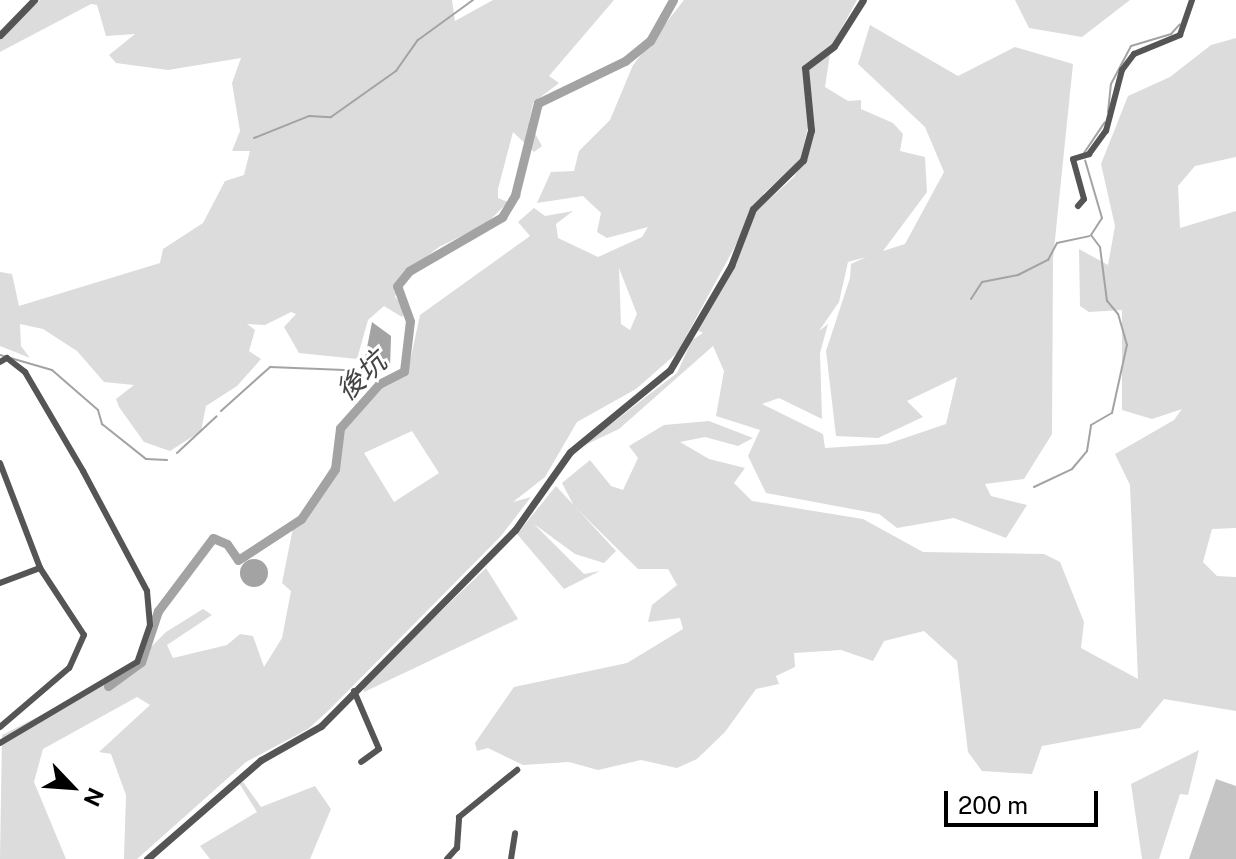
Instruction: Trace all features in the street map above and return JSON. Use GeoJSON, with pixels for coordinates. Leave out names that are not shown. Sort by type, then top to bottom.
{"type":"FeatureCollection","features":[{"type":"Feature","properties":{"kind":"street"},"geometry":{"type":"LineString","coordinates":[[0,35],[34,0]]}},
{"type":"Feature","properties":{"kind":"street"},"geometry":{"type":"LineString","coordinates":[[147,859],[261,760],[321,726],[515,530],[570,452],[674,365],[743,243],[753,209],[803,160],[811,130],[805,68],[839,41],[863,0]]}},
{"type":"Feature","properties":{"kind":"street"},"geometry":{"type":"LineString","coordinates":[[1078,206],[1084,199],[1073,159],[1089,154],[1106,131],[1122,70],[1134,54],[1180,35],[1192,0]]}},
{"type":"Feature","properties":{"kind":"street"},"geometry":{"type":"LineString","coordinates":[[0,362],[7,358],[25,372],[83,471],[147,591],[150,625],[137,662],[0,743]]}},
{"type":"Feature","properties":{"kind":"street"},"geometry":{"type":"LineString","coordinates":[[0,463],[40,568],[84,635],[69,668],[0,727]]}},
{"type":"Feature","properties":{"kind":"street"},"geometry":{"type":"LineString","coordinates":[[0,583],[40,568]]}},
{"type":"Feature","properties":{"kind":"street"},"geometry":{"type":"LineString","coordinates":[[354,691],[379,749],[361,762]]}},
{"type":"Feature","properties":{"kind":"street"},"geometry":{"type":"LineString","coordinates":[[447,859],[457,848],[459,817],[517,770]]}},
{"type":"Feature","properties":{"kind":"street"},"geometry":{"type":"LineString","coordinates":[[511,859],[515,833]]}},
{"type":"Feature","properties":{"kind":"shaded area"},"geometry":{"type":"Polygon","coordinates":[[[40,0],[452,0],[455,21],[493,0],[614,0],[549,76],[559,83],[533,103],[529,123],[542,146],[534,152],[513,132],[498,189],[498,198],[508,202],[486,224],[439,247],[401,277],[395,297],[407,309],[402,317],[384,306],[368,320],[357,359],[299,353],[284,327],[296,314],[291,312],[265,325],[247,324],[255,330],[249,351],[261,359],[237,386],[206,406],[201,431],[170,451],[144,442],[119,407],[116,399],[134,385],[104,382],[77,351],[43,329],[20,324],[21,346],[30,358],[0,346],[0,272],[12,274],[19,306],[160,263],[163,249],[203,223],[225,181],[244,175],[250,151],[232,151],[240,131],[232,83],[241,58],[168,70],[116,63],[109,55],[135,34],[106,36],[97,5],[91,4],[0,52],[0,40],[40,0]]]}},
{"type":"Feature","properties":{"kind":"shaded area"},"geometry":{"type":"Polygon","coordinates":[[[684,0],[857,0],[832,46],[803,68],[808,127],[800,161],[764,193],[677,353],[636,389],[577,422],[545,477],[513,502],[531,497],[501,536],[329,710],[308,729],[246,762],[137,859],[124,859],[126,795],[111,754],[99,752],[150,705],[137,697],[43,749],[34,782],[66,859],[0,859],[2,735],[126,672],[166,632],[203,609],[212,615],[167,645],[173,658],[227,645],[240,634],[253,636],[264,667],[282,638],[291,591],[282,583],[293,528],[339,454],[337,434],[369,395],[409,366],[420,315],[530,236],[518,222],[534,208],[545,216],[573,211],[556,224],[558,238],[598,257],[642,237],[648,227],[607,238],[597,232],[601,213],[583,196],[537,203],[551,172],[574,171],[579,151],[610,120],[633,65],[684,0]],[[619,268],[621,324],[630,330],[637,314],[619,268]],[[412,431],[364,453],[394,502],[439,473],[412,431]]]}},
{"type":"Feature","properties":{"kind":"shaded area"},"geometry":{"type":"Polygon","coordinates":[[[1015,0],[1130,0],[1082,37],[1029,28],[1015,0]]]}},
{"type":"Feature","properties":{"kind":"shaded area"},"geometry":{"type":"Polygon","coordinates":[[[870,25],[958,76],[1015,47],[1073,64],[1053,259],[1052,434],[1024,479],[985,484],[991,496],[1027,505],[1006,538],[954,518],[897,528],[879,514],[766,493],[748,456],[760,430],[716,416],[724,371],[713,346],[619,429],[581,447],[677,373],[692,340],[703,333],[693,328],[737,257],[755,212],[794,177],[810,149],[807,71],[830,54],[825,87],[848,101],[861,100],[861,109],[893,123],[903,134],[900,151],[925,157],[927,192],[883,251],[905,244],[944,172],[925,127],[858,64],[870,25]],[[866,257],[848,262],[839,302],[819,331],[828,324],[820,353],[822,419],[779,398],[762,404],[823,434],[825,448],[887,444],[946,424],[957,377],[907,401],[923,417],[878,438],[836,436],[826,351],[850,278],[851,264],[866,257]]]}},
{"type":"Feature","properties":{"kind":"shaded area"},"geometry":{"type":"Polygon","coordinates":[[[1236,38],[1236,157],[1195,166],[1178,186],[1180,228],[1236,211],[1236,528],[1212,529],[1203,562],[1217,576],[1236,577],[1236,711],[1164,699],[1140,728],[1042,746],[1032,774],[982,771],[968,752],[957,661],[924,631],[884,641],[873,661],[841,650],[794,653],[795,667],[776,676],[779,684],[756,689],[725,732],[697,759],[677,768],[641,760],[598,770],[569,762],[523,765],[488,748],[477,751],[475,743],[514,687],[627,663],[683,629],[680,618],[648,622],[652,605],[677,585],[668,569],[638,569],[574,506],[562,483],[590,460],[611,486],[623,490],[638,458],[629,446],[664,425],[709,421],[753,438],[738,446],[705,437],[680,442],[709,459],[745,468],[734,483],[752,501],[863,519],[923,552],[1044,554],[1060,562],[1084,622],[1081,648],[1138,679],[1130,485],[1115,454],[1174,420],[1182,409],[1152,419],[1122,410],[1122,310],[1089,312],[1080,306],[1079,249],[1108,265],[1115,226],[1101,164],[1128,96],[1170,77],[1211,45],[1236,38]]]}},
{"type":"Feature","properties":{"kind":"shaded area"},"geometry":{"type":"Polygon","coordinates":[[[372,322],[391,336],[390,368],[375,373],[364,363],[372,322]]]}},
{"type":"Feature","properties":{"kind":"shaded area"},"geometry":{"type":"Polygon","coordinates":[[[556,486],[616,551],[604,563],[575,554],[534,524],[584,574],[600,571],[564,589],[517,534],[556,486]]]}},
{"type":"Feature","properties":{"kind":"shaded area"},"geometry":{"type":"Polygon","coordinates":[[[254,559],[264,563],[268,573],[264,583],[254,587],[244,583],[240,573],[244,563],[254,559]]]}},
{"type":"Feature","properties":{"kind":"shaded area"},"geometry":{"type":"Polygon","coordinates":[[[486,568],[518,619],[364,692],[363,686],[486,568]]]}},
{"type":"Feature","properties":{"kind":"shaded area"},"geometry":{"type":"Polygon","coordinates":[[[1199,750],[1188,795],[1180,794],[1159,859],[1142,859],[1131,784],[1199,750]]]}},
{"type":"Feature","properties":{"kind":"shaded area"},"geometry":{"type":"Polygon","coordinates":[[[243,782],[261,807],[315,786],[331,809],[310,859],[210,859],[200,846],[257,812],[239,783],[243,782]]]}},
{"type":"Feature","properties":{"kind":"building"},"geometry":{"type":"Polygon","coordinates":[[[1216,779],[1236,786],[1236,859],[1189,859],[1216,779]]]}},
{"type":"Feature","properties":{"kind":"waterway"},"geometry":{"type":"LineString","coordinates":[[254,138],[309,116],[331,117],[396,71],[418,40],[473,0]]}},
{"type":"Feature","properties":{"kind":"waterway","name":"後坑"},"geometry":{"type":"LineString","coordinates":[[108,686],[141,662],[158,611],[213,538],[227,544],[238,560],[301,519],[335,469],[340,428],[379,384],[404,371],[410,321],[397,286],[409,271],[502,217],[515,195],[538,103],[625,61],[650,41],[673,0]]}},
{"type":"Feature","properties":{"kind":"waterway"},"geometry":{"type":"LineString","coordinates":[[1108,112],[1111,84],[1131,46],[1171,34],[1180,24]]}},
{"type":"Feature","properties":{"kind":"waterway"},"geometry":{"type":"LineString","coordinates":[[1084,153],[1105,122]]}},
{"type":"Feature","properties":{"kind":"waterway"},"geometry":{"type":"LineString","coordinates":[[1034,487],[1072,469],[1087,451],[1091,425],[1112,413],[1127,345],[1118,314],[1107,301],[1100,247],[1091,235],[1102,218],[1085,160]]}},
{"type":"Feature","properties":{"kind":"waterway"},"geometry":{"type":"LineString","coordinates":[[971,299],[982,282],[1018,275],[1048,260],[1057,243],[1089,236]]}},
{"type":"Feature","properties":{"kind":"waterway"},"geometry":{"type":"LineString","coordinates":[[0,355],[52,370],[98,410],[102,424],[146,459],[167,460]]}},
{"type":"Feature","properties":{"kind":"waterway"},"geometry":{"type":"LineString","coordinates":[[221,411],[270,367],[369,371],[379,384]]}},
{"type":"Feature","properties":{"kind":"waterway"},"geometry":{"type":"LineString","coordinates":[[177,453],[217,416]]}}]}
